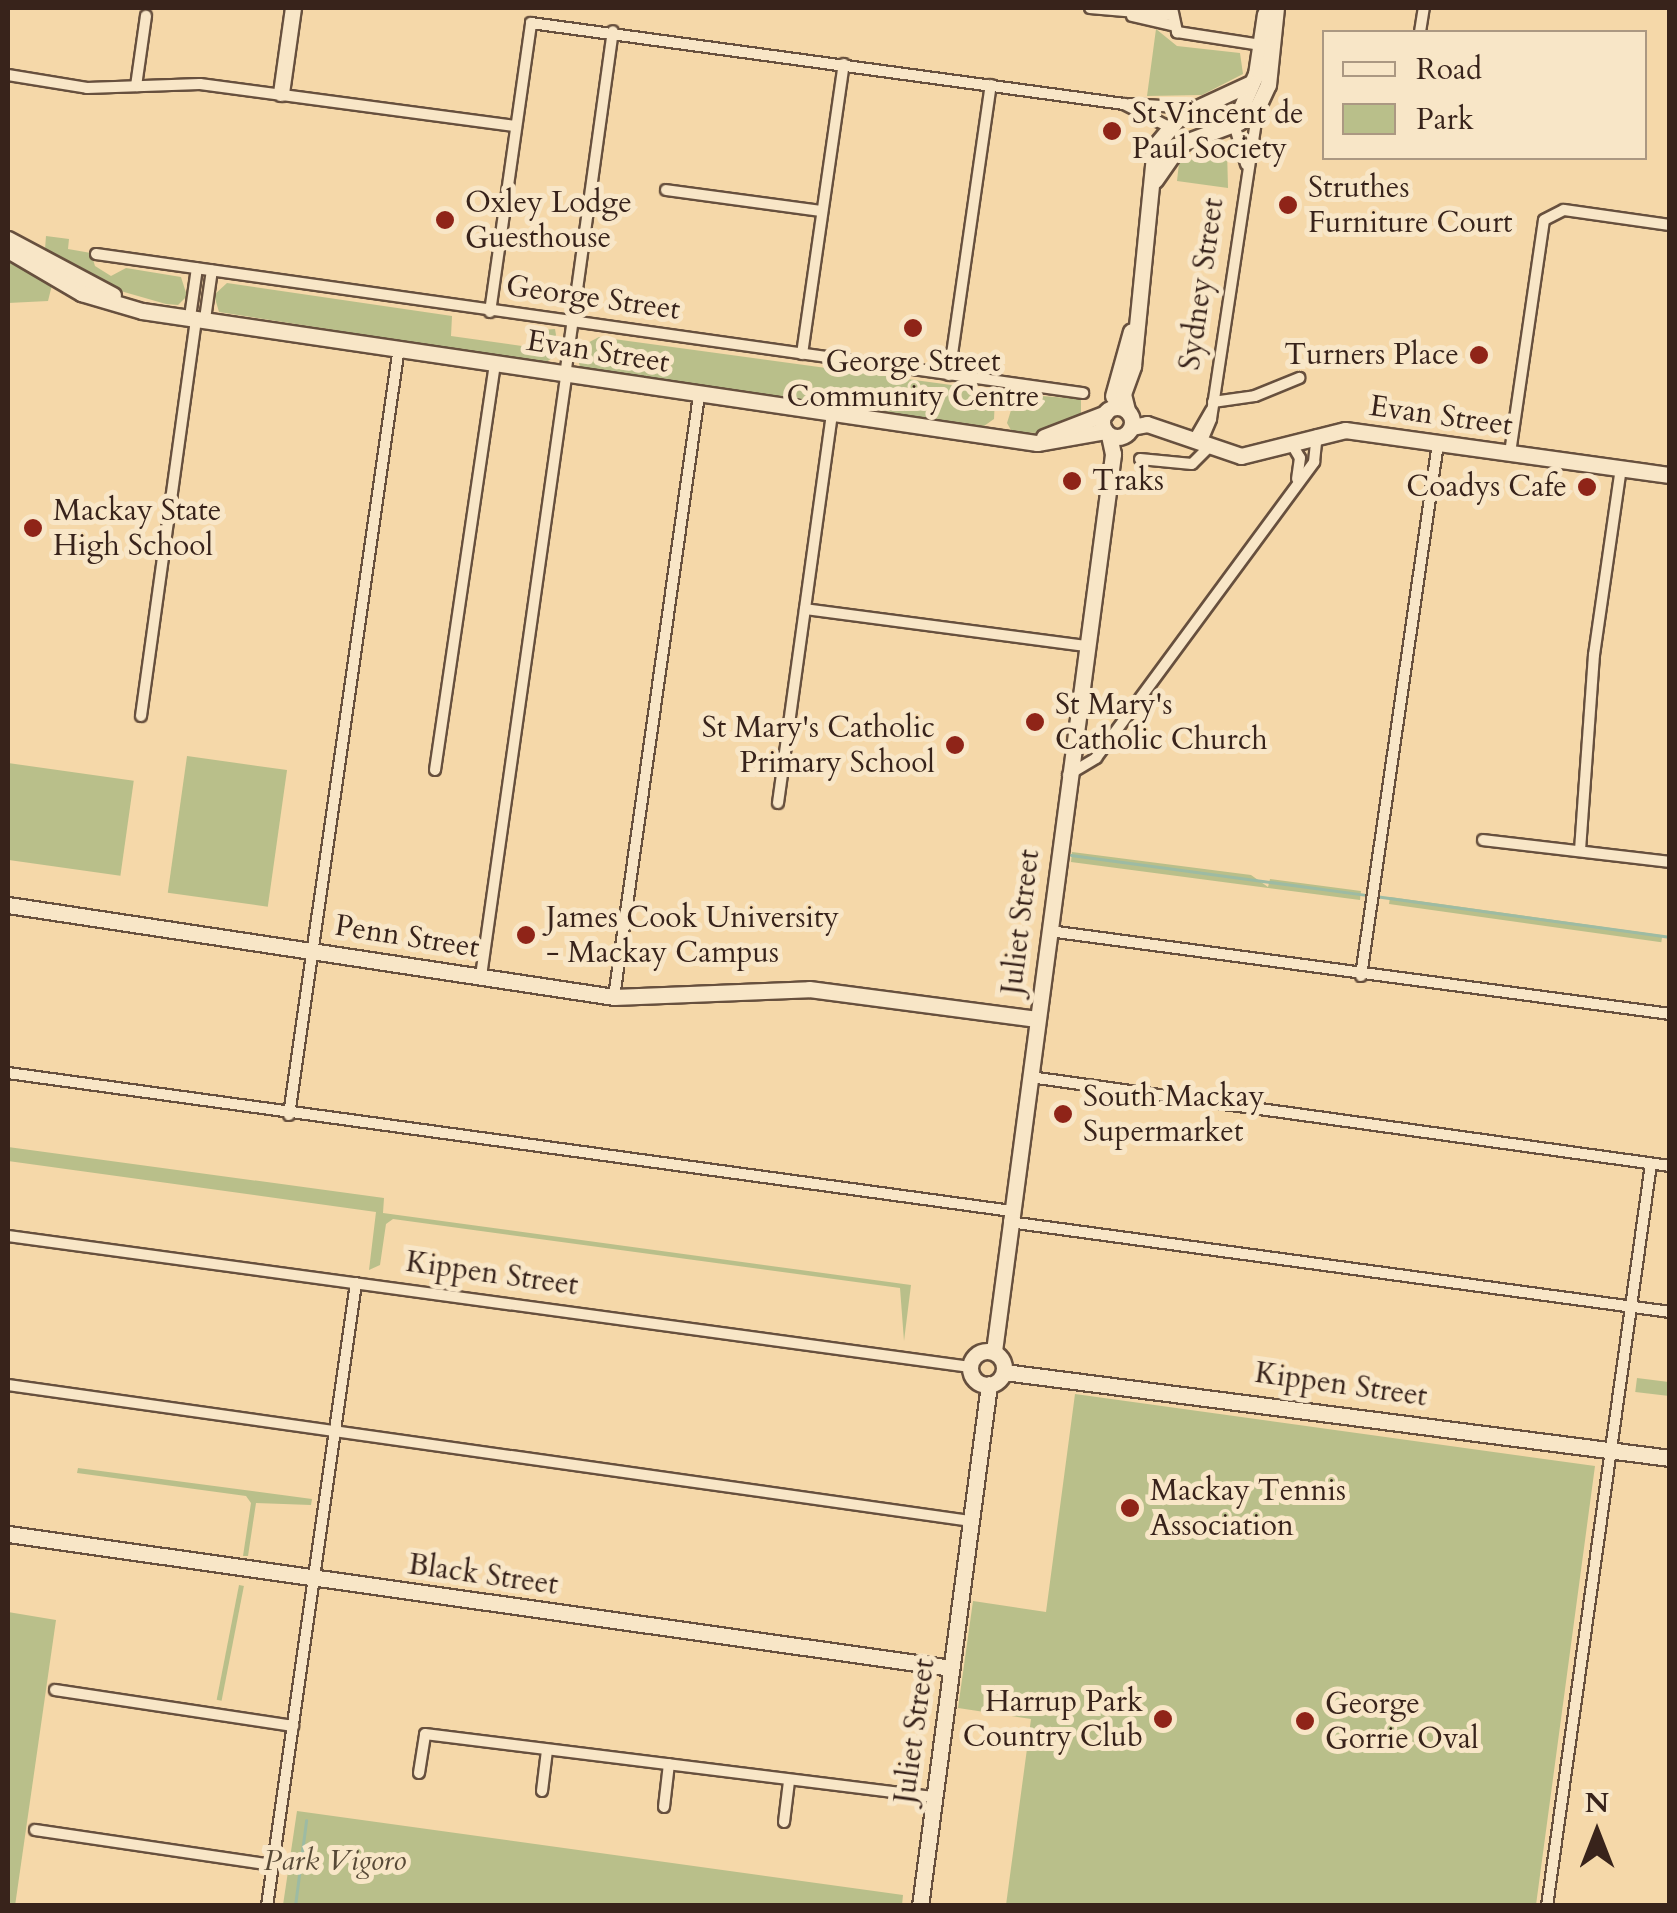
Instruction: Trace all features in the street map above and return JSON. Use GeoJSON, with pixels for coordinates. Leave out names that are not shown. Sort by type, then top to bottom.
{"type":"FeatureCollection","features":[{"type":"Feature","properties":{"kind":"street"},"geometry":{"type":"LineString","coordinates":[[280,93],[293,8]]}},
{"type":"Feature","properties":{"kind":"street"},"geometry":{"type":"LineString","coordinates":[[1090,8],[1171,16],[1180,33],[1266,47]]}},
{"type":"Feature","properties":{"kind":"street"},"geometry":{"type":"LineString","coordinates":[[1228,126],[1266,47],[1266,8]]}},
{"type":"Feature","properties":{"kind":"street"},"geometry":{"type":"LineString","coordinates":[[1124,104],[1168,126],[1228,126],[1258,106],[1276,8]]}},
{"type":"Feature","properties":{"kind":"street"},"geometry":{"type":"LineString","coordinates":[[136,86],[146,16]]}},
{"type":"Feature","properties":{"kind":"street"},"geometry":{"type":"LineString","coordinates":[[490,312],[530,23],[612,31],[1124,104],[1195,108]]}},
{"type":"Feature","properties":{"kind":"street"},"geometry":{"type":"LineString","coordinates":[[481,976],[612,31]]}},
{"type":"Feature","properties":{"kind":"street"},"geometry":{"type":"LineString","coordinates":[[802,354],[844,64]]}},
{"type":"Feature","properties":{"kind":"street"},"geometry":{"type":"LineString","coordinates":[[8,75],[87,88],[200,84],[514,126]]}},
{"type":"Feature","properties":{"kind":"street"},"geometry":{"type":"LineString","coordinates":[[1168,126],[1195,108],[1251,83]]}},
{"type":"Feature","properties":{"kind":"street"},"geometry":{"type":"LineString","coordinates":[[949,375],[990,85]]}},
{"type":"Feature","properties":{"kind":"street","name":"Sydney Street"},"geometry":{"type":"LineString","coordinates":[[1198,442],[1212,406],[1258,106]]}},
{"type":"Feature","properties":{"kind":"street","name":"Juliet Street"},"geometry":{"type":"LineString","coordinates":[[1104,499],[1129,419],[1134,323],[1154,184],[1153,152],[1168,126]]}},
{"type":"Feature","properties":{"kind":"street"},"geometry":{"type":"LineString","coordinates":[[1228,126],[1246,165]]}},
{"type":"Feature","properties":{"kind":"street","name":"Juliet Street"},"geometry":{"type":"LineString","coordinates":[[1154,184],[1177,146],[1228,126]]}},
{"type":"Feature","properties":{"kind":"street"},"geometry":{"type":"LineString","coordinates":[[666,190],[822,212]]}},
{"type":"Feature","properties":{"kind":"street"},"geometry":{"type":"LineString","coordinates":[[1510,453],[1542,226],[1550,214],[1670,225]]}},
{"type":"Feature","properties":{"kind":"street"},"geometry":{"type":"LineString","coordinates":[[8,239],[74,282]]}},
{"type":"Feature","properties":{"kind":"street"},"geometry":{"type":"LineString","coordinates":[[8,250],[74,282]]}},
{"type":"Feature","properties":{"kind":"street","name":"George Street"},"geometry":{"type":"LineString","coordinates":[[96,254],[1083,393]]}},
{"type":"Feature","properties":{"kind":"street"},"geometry":{"type":"LineString","coordinates":[[142,716],[197,318],[198,268]]}},
{"type":"Feature","properties":{"kind":"street"},"geometry":{"type":"LineString","coordinates":[[197,318],[212,270]]}},
{"type":"Feature","properties":{"kind":"street","name":"Evan Street"},"geometry":{"type":"LineString","coordinates":[[74,282],[164,313],[495,362],[565,377],[1026,441],[1055,443],[1107,433],[1129,419]]}},
{"type":"Feature","properties":{"kind":"street","name":"Juliet Street"},"geometry":{"type":"LineString","coordinates":[[994,1352],[1113,450],[1106,412],[1134,323]]}},
{"type":"Feature","properties":{"kind":"street"},"geometry":{"type":"LineString","coordinates":[[288,1115],[399,347]]}},
{"type":"Feature","properties":{"kind":"street"},"geometry":{"type":"LineString","coordinates":[[435,770],[495,362]]}},
{"type":"Feature","properties":{"kind":"street"},"geometry":{"type":"LineString","coordinates":[[1212,406],[1255,396],[1299,378]]}},
{"type":"Feature","properties":{"kind":"street"},"geometry":{"type":"LineString","coordinates":[[614,997],[699,395]]}},
{"type":"Feature","properties":{"kind":"street","name":"Evan Street"},"geometry":{"type":"LineString","coordinates":[[1026,441],[1106,412],[1129,419],[1156,417],[1198,442],[1241,456],[1345,430],[1670,475]]}},
{"type":"Feature","properties":{"kind":"street"},"geometry":{"type":"LineString","coordinates":[[778,802],[832,415]]}},
{"type":"Feature","properties":{"kind":"street"},"geometry":{"type":"LineString","coordinates":[[1068,775],[1103,747],[1317,457],[1317,435]]}},
{"type":"Feature","properties":{"kind":"street","name":"Evan Street"},"geometry":{"type":"LineString","coordinates":[[1140,459],[1193,464],[1198,442]]}},
{"type":"Feature","properties":{"kind":"street"},"geometry":{"type":"LineString","coordinates":[[1291,443],[1300,458],[1297,480]]}},
{"type":"Feature","properties":{"kind":"street"},"geometry":{"type":"LineString","coordinates":[[1361,976],[1375,904],[1438,443]]}},
{"type":"Feature","properties":{"kind":"street"},"geometry":{"type":"LineString","coordinates":[[1580,850],[1594,655],[1621,468]]}},
{"type":"Feature","properties":{"kind":"street"},"geometry":{"type":"LineString","coordinates":[[804,610],[1085,646]]}},
{"type":"Feature","properties":{"kind":"street"},"geometry":{"type":"LineString","coordinates":[[1072,748],[1092,754],[1103,747]]}},
{"type":"Feature","properties":{"kind":"street"},"geometry":{"type":"LineString","coordinates":[[1483,840],[1670,862]]}},
{"type":"Feature","properties":{"kind":"street","name":"Penn Street"},"geometry":{"type":"LineString","coordinates":[[8,905],[614,997],[809,989],[1037,1019]]}},
{"type":"Feature","properties":{"kind":"street"},"geometry":{"type":"LineString","coordinates":[[1048,931],[1361,976],[1670,1014]]}},
{"type":"Feature","properties":{"kind":"street"},"geometry":{"type":"LineString","coordinates":[[8,1073],[1670,1312]]}},
{"type":"Feature","properties":{"kind":"street"},"geometry":{"type":"LineString","coordinates":[[1030,1077],[1670,1166]]}},
{"type":"Feature","properties":{"kind":"street"},"geometry":{"type":"LineString","coordinates":[[1547,1906],[1614,1450],[1651,1164]]}},
{"type":"Feature","properties":{"kind":"street","name":"Kippen Street"},"geometry":{"type":"LineString","coordinates":[[8,1236],[970,1367]]}},
{"type":"Feature","properties":{"kind":"street"},"geometry":{"type":"LineString","coordinates":[[267,1906],[356,1284]]}},
{"type":"Feature","properties":{"kind":"street"},"geometry":{"type":"LineString","coordinates":[[978,1352],[994,1352],[1004,1372],[989,1385],[973,1378],[970,1367],[978,1352]]}},
{"type":"Feature","properties":{"kind":"street","name":"Kippen Street"},"geometry":{"type":"LineString","coordinates":[[1004,1372],[1670,1458]]}},
{"type":"Feature","properties":{"kind":"street"},"geometry":{"type":"LineString","coordinates":[[8,1385],[971,1520]]}},
{"type":"Feature","properties":{"kind":"street","name":"Juliet Street"},"geometry":{"type":"LineString","coordinates":[[920,1906],[989,1385]]}},
{"type":"Feature","properties":{"kind":"street","name":"Black Street"},"geometry":{"type":"LineString","coordinates":[[8,1534],[952,1668]]}},
{"type":"Feature","properties":{"kind":"street"},"geometry":{"type":"LineString","coordinates":[[55,1690],[294,1726]]}},
{"type":"Feature","properties":{"kind":"street"},"geometry":{"type":"LineString","coordinates":[[420,1773],[425,1734],[934,1797]]}},
{"type":"Feature","properties":{"kind":"street"},"geometry":{"type":"LineString","coordinates":[[542,1791],[547,1750]]}},
{"type":"Feature","properties":{"kind":"street"},"geometry":{"type":"LineString","coordinates":[[664,1807],[669,1764]]}},
{"type":"Feature","properties":{"kind":"street"},"geometry":{"type":"LineString","coordinates":[[784,1822],[789,1781]]}},
{"type":"Feature","properties":{"kind":"street"},"geometry":{"type":"LineString","coordinates":[[35,1830],[272,1865]]}},
{"type":"Feature","properties":{"kind":"green space"},"geometry":{"type":"Polygon","coordinates":[[[1156,29],[1177,46],[1240,53],[1243,74],[1202,95],[1147,96],[1156,29]]]}},
{"type":"Feature","properties":{"kind":"green space"},"geometry":{"type":"Polygon","coordinates":[[[1227,150],[1228,188],[1177,181],[1179,163],[1227,150]]]}},
{"type":"Feature","properties":{"kind":"green space"},"geometry":{"type":"Polygon","coordinates":[[[46,236],[69,239],[68,249],[91,253],[95,266],[111,276],[126,268],[181,277],[187,296],[178,305],[166,304],[110,288],[45,249],[46,236]]]}},
{"type":"Feature","properties":{"kind":"green space"},"geometry":{"type":"Polygon","coordinates":[[[8,257],[52,285],[48,301],[8,303],[8,257]]]}},
{"type":"Feature","properties":{"kind":"green space"},"geometry":{"type":"Polygon","coordinates":[[[227,283],[452,316],[451,336],[536,348],[541,330],[555,329],[559,353],[545,363],[219,312],[214,295],[227,283]]]}},
{"type":"Feature","properties":{"kind":"green space"},"geometry":{"type":"Polygon","coordinates":[[[599,337],[988,390],[995,398],[994,419],[984,426],[580,368],[576,349],[599,337]]]}},
{"type":"Feature","properties":{"kind":"green space"},"geometry":{"type":"Polygon","coordinates":[[[1016,394],[1081,399],[1081,414],[1038,433],[1012,432],[1007,423],[1016,394]]]}},
{"type":"Feature","properties":{"kind":"green space"},"geometry":{"type":"Polygon","coordinates":[[[187,756],[287,770],[268,907],[168,893],[187,756]]]}},
{"type":"Feature","properties":{"kind":"green space"},"geometry":{"type":"Polygon","coordinates":[[[8,763],[134,781],[120,876],[8,860],[8,763]]]}},
{"type":"Feature","properties":{"kind":"green space"},"geometry":{"type":"Polygon","coordinates":[[[1072,852],[1251,875],[1268,887],[1270,879],[1361,891],[1360,900],[1071,862],[1072,852]]]}},
{"type":"Feature","properties":{"kind":"green space"},"geometry":{"type":"Polygon","coordinates":[[[1390,897],[1662,935],[1661,942],[1389,904],[1390,897]]]}},
{"type":"Feature","properties":{"kind":"green space"},"geometry":{"type":"Polygon","coordinates":[[[8,1147],[384,1198],[383,1213],[911,1285],[904,1341],[900,1288],[393,1219],[386,1224],[380,1265],[369,1270],[376,1212],[8,1161],[8,1147]]]}},
{"type":"Feature","properties":{"kind":"green space"},"geometry":{"type":"Polygon","coordinates":[[[1637,1378],[1669,1382],[1667,1396],[1635,1392],[1637,1378]]]}},
{"type":"Feature","properties":{"kind":"green space"},"geometry":{"type":"Polygon","coordinates":[[[1075,1394],[1595,1466],[1536,1905],[1006,1905],[1031,1719],[958,1708],[973,1601],[1046,1612],[1075,1394]]]}},
{"type":"Feature","properties":{"kind":"green space"},"geometry":{"type":"Polygon","coordinates":[[[78,1468],[312,1499],[311,1505],[256,1503],[248,1556],[243,1556],[251,1503],[246,1496],[77,1473],[78,1468]]]}},
{"type":"Feature","properties":{"kind":"green space"},"geometry":{"type":"Polygon","coordinates":[[[239,1585],[244,1586],[222,1701],[217,1700],[239,1585]]]}},
{"type":"Feature","properties":{"kind":"green space"},"geometry":{"type":"Polygon","coordinates":[[[8,1612],[56,1620],[15,1906],[8,1905],[8,1612]]]}},
{"type":"Feature","properties":{"kind":"green space","name":"Park Vigoro"},"geometry":{"type":"Polygon","coordinates":[[[297,1811],[903,1895],[902,1905],[283,1905],[297,1811]]]}},
{"type":"Feature","properties":{"kind":"waterway"},"geometry":{"type":"LineString","coordinates":[[1071,855],[1367,895]]}},
{"type":"Feature","properties":{"kind":"waterway"},"geometry":{"type":"LineString","coordinates":[[1375,896],[1670,937]]}},
{"type":"Feature","properties":{"kind":"waterway"},"geometry":{"type":"LineString","coordinates":[[295,1906],[306,1821]]}},
{"type":"Feature","properties":{"kind":"place","name":"St Vincent de Paul Society"},"geometry":{"type":"Point","coordinates":[1112,131]}},
{"type":"Feature","properties":{"kind":"place","name":"Struthes Furniture Court"},"geometry":{"type":"Point","coordinates":[1288,205]}},
{"type":"Feature","properties":{"kind":"place","name":"Oxley Lodge Guesthouse"},"geometry":{"type":"Point","coordinates":[445,220]}},
{"type":"Feature","properties":{"kind":"place","name":"George Street Community Centre"},"geometry":{"type":"Point","coordinates":[913,328]}},
{"type":"Feature","properties":{"kind":"place","name":"Turners Place"},"geometry":{"type":"Point","coordinates":[1479,355]}},
{"type":"Feature","properties":{"kind":"place","name":"Traks"},"geometry":{"type":"Point","coordinates":[1072,481]}},
{"type":"Feature","properties":{"kind":"place","name":"Coadys Cafe"},"geometry":{"type":"Point","coordinates":[1587,487]}},
{"type":"Feature","properties":{"kind":"place","name":"Mackay State High School"},"geometry":{"type":"Point","coordinates":[33,528]}},
{"type":"Feature","properties":{"kind":"place","name":"St Mary's Catholic Church"},"geometry":{"type":"Point","coordinates":[1035,722]}},
{"type":"Feature","properties":{"kind":"place","name":"St Mary's Catholic Primary School"},"geometry":{"type":"Point","coordinates":[955,745]}},
{"type":"Feature","properties":{"kind":"place","name":"James Cook University - Mackay Campus"},"geometry":{"type":"Point","coordinates":[526,935]}},
{"type":"Feature","properties":{"kind":"place","name":"South Mackay Supermarket"},"geometry":{"type":"Point","coordinates":[1063,1114]}},
{"type":"Feature","properties":{"kind":"place","name":"Mackay Tennis Association"},"geometry":{"type":"Point","coordinates":[1130,1508]}},
{"type":"Feature","properties":{"kind":"place","name":"Harrup Park Country Club"},"geometry":{"type":"Point","coordinates":[1163,1719]}},
{"type":"Feature","properties":{"kind":"place","name":"George Gorrie Oval"},"geometry":{"type":"Point","coordinates":[1305,1721]}}]}
